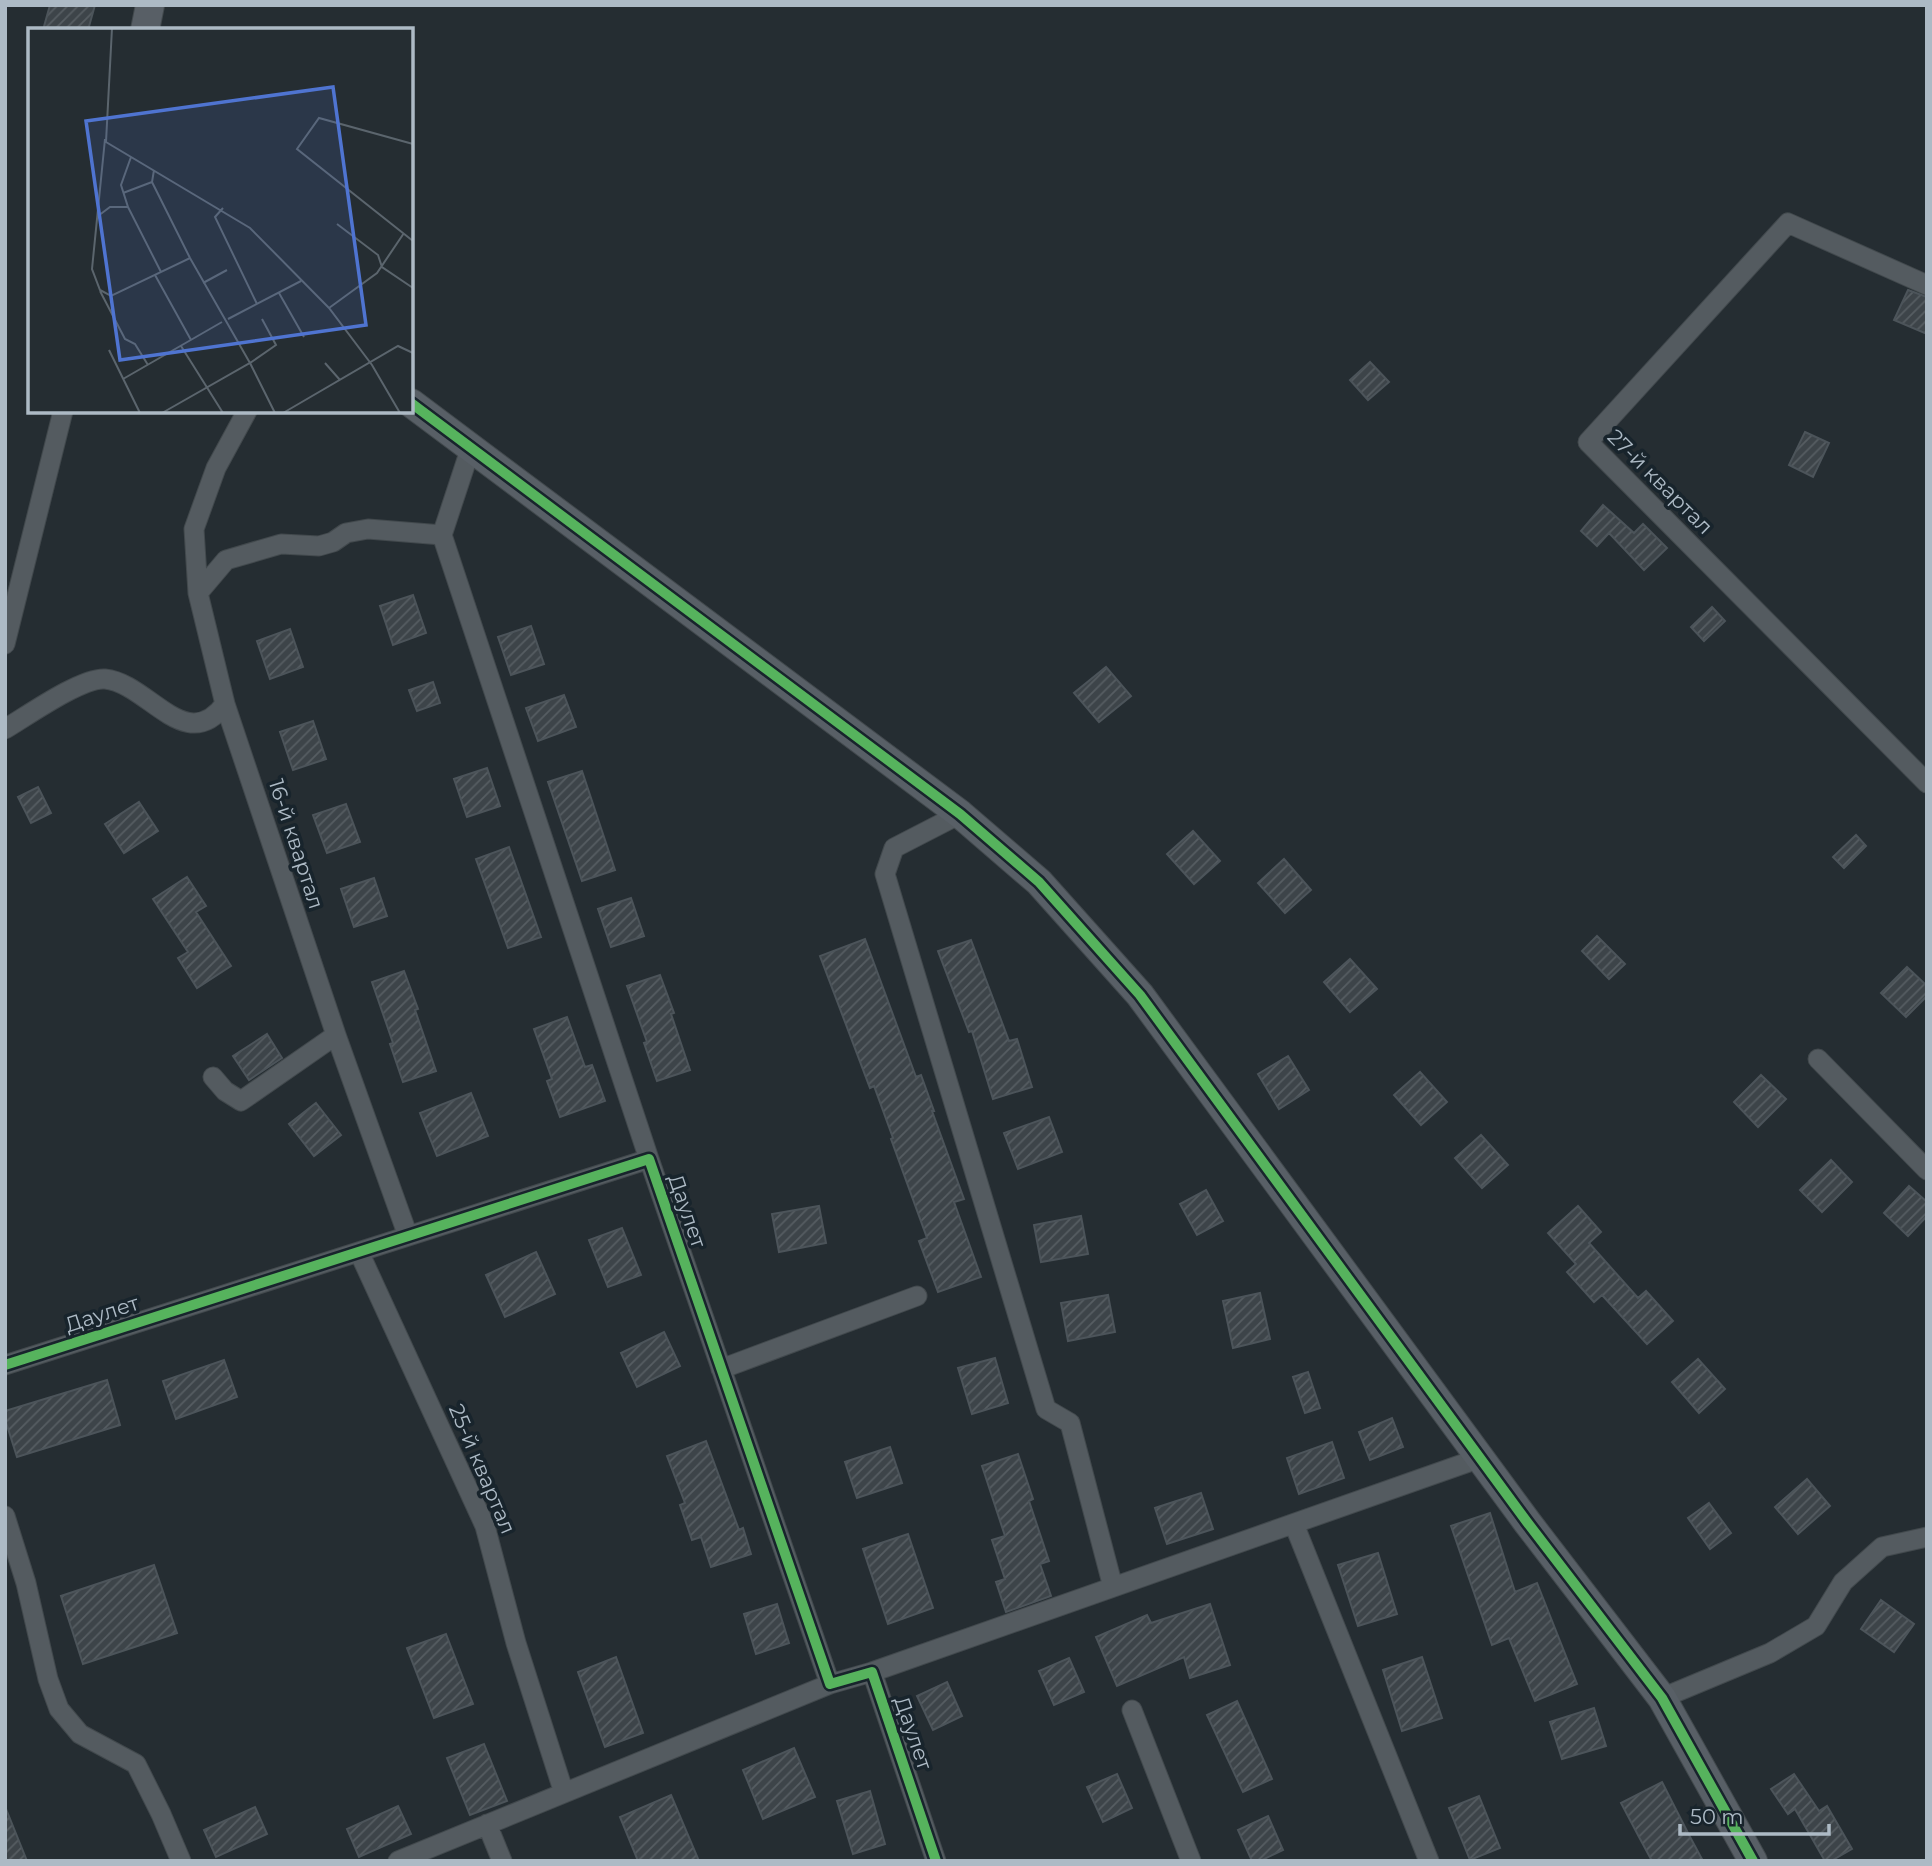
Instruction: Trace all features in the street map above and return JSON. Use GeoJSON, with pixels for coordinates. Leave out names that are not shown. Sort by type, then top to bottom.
{"type":"FeatureCollection","features":[{"type":"Feature","properties":{"kind":"street"},"geometry":{"type":"LineString","coordinates":[[145,28],[150,5]]}},
{"type":"Feature","properties":{"kind":"street","name":"27-й квартал"},"geometry":{"type":"LineString","coordinates":[[1927,285],[1788,223],[1588,442],[1927,783]]}},
{"type":"Feature","properties":{"kind":"street"},"geometry":{"type":"LineString","coordinates":[[413,404],[960,814],[1039,882],[1140,995],[1480,1458],[1661,1698],[1753,1861]]}},
{"type":"Feature","properties":{"kind":"street"},"geometry":{"type":"LineString","coordinates":[[5,644],[63,413]]}},
{"type":"Feature","properties":{"kind":"street","name":"16-й квартал"},"geometry":{"type":"LineString","coordinates":[[246,413],[216,468],[194,529],[198,593],[225,704],[336,1035],[408,1236]]}},
{"type":"Feature","properties":{"kind":"street"},"geometry":{"type":"LineString","coordinates":[[471,447],[442,536],[649,1159]]}},
{"type":"Feature","properties":{"kind":"street"},"geometry":{"type":"LineString","coordinates":[[198,593],[226,560],[281,544],[319,546],[333,542],[346,533],[368,529],[442,536]]}},
{"type":"Feature","properties":{"kind":"street"},"geometry":{"type":"LineString","coordinates":[[5,729],[81,685],[97,680],[106,679],[126,686],[187,724],[205,722],[218,715],[225,704]]}},
{"type":"Feature","properties":{"kind":"street"},"geometry":{"type":"LineString","coordinates":[[960,814],[894,848],[885,874],[1046,1409],[1070,1423],[1114,1587]]}},
{"type":"Feature","properties":{"kind":"street"},"geometry":{"type":"LineString","coordinates":[[213,1077],[225,1091],[242,1101],[336,1035]]}},
{"type":"Feature","properties":{"kind":"street"},"geometry":{"type":"LineString","coordinates":[[1818,1059],[1927,1170]]}},
{"type":"Feature","properties":{"kind":"street","name":"Даулет"},"geometry":{"type":"LineString","coordinates":[[5,1365],[649,1159],[830,1684]]}},
{"type":"Feature","properties":{"kind":"street","name":"25-й квартал"},"geometry":{"type":"LineString","coordinates":[[359,1252],[485,1527],[516,1643],[564,1793]]}},
{"type":"Feature","properties":{"kind":"street"},"geometry":{"type":"LineString","coordinates":[[722,1369],[916,1296]]}},
{"type":"Feature","properties":{"kind":"street"},"geometry":{"type":"LineString","coordinates":[[398,1861],[830,1684],[872,1672],[1480,1458]]}},
{"type":"Feature","properties":{"kind":"street"},"geometry":{"type":"LineString","coordinates":[[5,1516],[26,1583],[48,1679],[60,1709],[80,1734],[136,1764],[181,1861]]}},
{"type":"Feature","properties":{"kind":"street"},"geometry":{"type":"LineString","coordinates":[[1294,1524],[1429,1861]]}},
{"type":"Feature","properties":{"kind":"street"},"geometry":{"type":"LineString","coordinates":[[1661,1698],[1770,1653],[1816,1626],[1843,1582],[1882,1547],[1927,1537]]}},
{"type":"Feature","properties":{"kind":"street","name":"Даулет"},"geometry":{"type":"LineString","coordinates":[[872,1672],[936,1861]]}},
{"type":"Feature","properties":{"kind":"street"},"geometry":{"type":"LineString","coordinates":[[1132,1710],[1191,1861]]}},
{"type":"Feature","properties":{"kind":"street"},"geometry":{"type":"LineString","coordinates":[[487,1824],[502,1861]]}},
{"type":"Feature","properties":{"kind":"building"},"geometry":{"type":"Polygon","coordinates":[[[50,5],[95,5],[89,28],[44,28],[50,5]]]}},
{"type":"Feature","properties":{"kind":"building"},"geometry":{"type":"Polygon","coordinates":[[[1908,290],[1927,297],[1927,334],[1894,320],[1908,290]]]}},
{"type":"Feature","properties":{"kind":"building"},"geometry":{"type":"Polygon","coordinates":[[[1370,362],[1389,382],[1368,400],[1350,380],[1370,362]]]}},
{"type":"Feature","properties":{"kind":"building"},"geometry":{"type":"Polygon","coordinates":[[[1805,432],[1829,443],[1813,477],[1789,465],[1805,432]]]}},
{"type":"Feature","properties":{"kind":"building"},"geometry":{"type":"Polygon","coordinates":[[[1603,505],[1634,533],[1643,524],[1667,548],[1644,570],[1609,533],[1597,546],[1581,531],[1603,505]]]}},
{"type":"Feature","properties":{"kind":"building"},"geometry":{"type":"Polygon","coordinates":[[[413,595],[426,633],[393,645],[380,606],[413,595]]]}},
{"type":"Feature","properties":{"kind":"building"},"geometry":{"type":"Polygon","coordinates":[[[1712,607],[1725,621],[1704,641],[1691,627],[1712,607]]]}},
{"type":"Feature","properties":{"kind":"building"},"geometry":{"type":"Polygon","coordinates":[[[531,626],[544,664],[511,675],[498,637],[531,626]]]}},
{"type":"Feature","properties":{"kind":"building"},"geometry":{"type":"Polygon","coordinates":[[[290,629],[303,667],[270,679],[257,641],[290,629]]]}},
{"type":"Feature","properties":{"kind":"building"},"geometry":{"type":"Polygon","coordinates":[[[1106,667],[1131,696],[1099,722],[1074,693],[1106,667]]]}},
{"type":"Feature","properties":{"kind":"building"},"geometry":{"type":"Polygon","coordinates":[[[433,682],[440,703],[417,711],[409,690],[433,682]]]}},
{"type":"Feature","properties":{"kind":"building"},"geometry":{"type":"Polygon","coordinates":[[[564,695],[576,727],[538,741],[526,708],[564,695]]]}},
{"type":"Feature","properties":{"kind":"building"},"geometry":{"type":"Polygon","coordinates":[[[313,721],[326,759],[293,770],[280,732],[313,721]]]}},
{"type":"Feature","properties":{"kind":"building"},"geometry":{"type":"Polygon","coordinates":[[[487,768],[500,806],[467,817],[454,779],[487,768]]]}},
{"type":"Feature","properties":{"kind":"building"},"geometry":{"type":"Polygon","coordinates":[[[582,771],[615,870],[582,881],[548,782],[582,771]]]}},
{"type":"Feature","properties":{"kind":"building"},"geometry":{"type":"Polygon","coordinates":[[[38,787],[51,813],[31,823],[18,797],[38,787]]]}},
{"type":"Feature","properties":{"kind":"building"},"geometry":{"type":"Polygon","coordinates":[[[139,802],[158,831],[124,853],[105,824],[139,802]]]}},
{"type":"Feature","properties":{"kind":"building"},"geometry":{"type":"Polygon","coordinates":[[[346,804],[360,842],[327,853],[313,815],[346,804]]]}},
{"type":"Feature","properties":{"kind":"building"},"geometry":{"type":"Polygon","coordinates":[[[1193,831],[1220,861],[1194,884],[1167,854],[1193,831]]]}},
{"type":"Feature","properties":{"kind":"building"},"geometry":{"type":"Polygon","coordinates":[[[1856,835],[1866,846],[1844,868],[1833,857],[1856,835]]]}},
{"type":"Feature","properties":{"kind":"building"},"geometry":{"type":"Polygon","coordinates":[[[509,847],[541,937],[508,948],[476,859],[509,847]]]}},
{"type":"Feature","properties":{"kind":"building"},"geometry":{"type":"Polygon","coordinates":[[[1284,859],[1311,890],[1285,913],[1258,883],[1284,859]]]}},
{"type":"Feature","properties":{"kind":"building"},"geometry":{"type":"Polygon","coordinates":[[[187,877],[206,906],[196,912],[231,966],[197,988],[178,958],[188,952],[153,899],[187,877]]]}},
{"type":"Feature","properties":{"kind":"building"},"geometry":{"type":"Polygon","coordinates":[[[374,878],[387,916],[354,927],[341,889],[374,878]]]}},
{"type":"Feature","properties":{"kind":"building"},"geometry":{"type":"Polygon","coordinates":[[[631,898],[644,936],[611,947],[598,909],[631,898]]]}},
{"type":"Feature","properties":{"kind":"building"},"geometry":{"type":"Polygon","coordinates":[[[1597,936],[1625,964],[1609,979],[1582,951],[1597,936]]]}},
{"type":"Feature","properties":{"kind":"building"},"geometry":{"type":"Polygon","coordinates":[[[865,939],[916,1077],[921,1075],[934,1111],[964,1199],[954,1202],[981,1277],[938,1292],[919,1241],[927,1238],[891,1139],[893,1138],[874,1086],[870,1088],[820,956],[865,939]]]}},
{"type":"Feature","properties":{"kind":"building"},"geometry":{"type":"Polygon","coordinates":[[[971,940],[1009,1041],[1017,1039],[1032,1087],[993,1099],[972,1031],[969,1032],[938,951],[971,940]]]}},
{"type":"Feature","properties":{"kind":"building"},"geometry":{"type":"Polygon","coordinates":[[[1350,959],[1377,989],[1350,1012],[1324,982],[1350,959]]]}},
{"type":"Feature","properties":{"kind":"building"},"geometry":{"type":"Polygon","coordinates":[[[1907,967],[1927,986],[1927,996],[1906,1017],[1881,993],[1907,967]]]}},
{"type":"Feature","properties":{"kind":"building"},"geometry":{"type":"Polygon","coordinates":[[[404,971],[436,1071],[403,1082],[372,982],[404,971]]]}},
{"type":"Feature","properties":{"kind":"building"},"geometry":{"type":"Polygon","coordinates":[[[660,975],[690,1070],[657,1081],[644,1043],[647,1042],[627,986],[660,975]]]}},
{"type":"Feature","properties":{"kind":"building"},"geometry":{"type":"Polygon","coordinates":[[[567,1017],[585,1067],[592,1065],[605,1101],[560,1117],[547,1081],[552,1079],[534,1029],[567,1017]]]}},
{"type":"Feature","properties":{"kind":"building"},"geometry":{"type":"Polygon","coordinates":[[[267,1034],[282,1058],[249,1080],[233,1056],[267,1034]]]}},
{"type":"Feature","properties":{"kind":"building"},"geometry":{"type":"Polygon","coordinates":[[[1288,1056],[1309,1090],[1279,1109],[1258,1074],[1288,1056]]]}},
{"type":"Feature","properties":{"kind":"building"},"geometry":{"type":"Polygon","coordinates":[[[1420,1072],[1447,1102],[1421,1125],[1394,1095],[1420,1072]]]}},
{"type":"Feature","properties":{"kind":"building"},"geometry":{"type":"Polygon","coordinates":[[[1761,1075],[1786,1099],[1758,1127],[1734,1102],[1761,1075]]]}},
{"type":"Feature","properties":{"kind":"building"},"geometry":{"type":"Polygon","coordinates":[[[471,1093],[488,1136],[437,1156],[420,1113],[471,1093]]]}},
{"type":"Feature","properties":{"kind":"building"},"geometry":{"type":"Polygon","coordinates":[[[316,1103],[341,1135],[314,1156],[289,1124],[316,1103]]]}},
{"type":"Feature","properties":{"kind":"building"},"geometry":{"type":"Polygon","coordinates":[[[1049,1117],[1062,1152],[1018,1169],[1004,1133],[1049,1117]]]}},
{"type":"Feature","properties":{"kind":"building"},"geometry":{"type":"Polygon","coordinates":[[[1481,1135],[1508,1165],[1482,1188],[1455,1158],[1481,1135]]]}},
{"type":"Feature","properties":{"kind":"building"},"geometry":{"type":"Polygon","coordinates":[[[1831,1160],[1852,1182],[1822,1212],[1800,1190],[1831,1160]]]}},
{"type":"Feature","properties":{"kind":"building"},"geometry":{"type":"Polygon","coordinates":[[[1909,1186],[1927,1202],[1927,1216],[1908,1236],[1884,1213],[1909,1186]]]}},
{"type":"Feature","properties":{"kind":"building"},"geometry":{"type":"Polygon","coordinates":[[[1206,1190],[1223,1221],[1197,1235],[1180,1204],[1206,1190]]]}},
{"type":"Feature","properties":{"kind":"building"},"geometry":{"type":"Polygon","coordinates":[[[819,1206],[826,1243],[779,1252],[772,1214],[819,1206]]]}},
{"type":"Feature","properties":{"kind":"building"},"geometry":{"type":"Polygon","coordinates":[[[1578,1206],[1601,1232],[1589,1243],[1638,1298],[1646,1291],[1673,1321],[1647,1344],[1602,1295],[1594,1302],[1567,1272],[1576,1264],[1548,1233],[1578,1206]]]}},
{"type":"Feature","properties":{"kind":"building"},"geometry":{"type":"Polygon","coordinates":[[[1081,1216],[1088,1254],[1041,1262],[1034,1225],[1081,1216]]]}},
{"type":"Feature","properties":{"kind":"building"},"geometry":{"type":"Polygon","coordinates":[[[622,1228],[641,1275],[608,1287],[589,1240],[622,1228]]]}},
{"type":"Feature","properties":{"kind":"building"},"geometry":{"type":"Polygon","coordinates":[[[536,1252],[555,1294],[505,1317],[486,1275],[536,1252]]]}},
{"type":"Feature","properties":{"kind":"building"},"geometry":{"type":"Polygon","coordinates":[[[1260,1293],[1270,1339],[1233,1348],[1223,1301],[1260,1293]]]}},
{"type":"Feature","properties":{"kind":"building"},"geometry":{"type":"Polygon","coordinates":[[[1108,1295],[1115,1332],[1068,1341],[1061,1303],[1108,1295]]]}},
{"type":"Feature","properties":{"kind":"building"},"geometry":{"type":"Polygon","coordinates":[[[664,1332],[680,1366],[637,1387],[621,1353],[664,1332]]]}},
{"type":"Feature","properties":{"kind":"building"},"geometry":{"type":"Polygon","coordinates":[[[995,1358],[1008,1403],[972,1414],[958,1368],[995,1358]]]}},
{"type":"Feature","properties":{"kind":"building"},"geometry":{"type":"Polygon","coordinates":[[[1698,1359],[1725,1389],[1699,1413],[1672,1382],[1698,1359]]]}},
{"type":"Feature","properties":{"kind":"building"},"geometry":{"type":"Polygon","coordinates":[[[224,1360],[237,1397],[176,1419],[163,1381],[224,1360]]]}},
{"type":"Feature","properties":{"kind":"building"},"geometry":{"type":"Polygon","coordinates":[[[1308,1372],[1320,1408],[1305,1413],[1293,1377],[1308,1372]]]}},
{"type":"Feature","properties":{"kind":"building"},"geometry":{"type":"Polygon","coordinates":[[[107,1380],[120,1425],[17,1457],[5,1411],[107,1380]]]}},
{"type":"Feature","properties":{"kind":"building"},"geometry":{"type":"Polygon","coordinates":[[[1392,1418],[1403,1447],[1370,1460],[1359,1432],[1392,1418]]]}},
{"type":"Feature","properties":{"kind":"building"},"geometry":{"type":"Polygon","coordinates":[[[706,1441],[739,1530],[743,1528],[751,1554],[711,1567],[701,1537],[692,1540],[680,1505],[685,1503],[667,1456],[706,1441]]]}},
{"type":"Feature","properties":{"kind":"building"},"geometry":{"type":"Polygon","coordinates":[[[1332,1442],[1344,1478],[1299,1494],[1287,1458],[1332,1442]]]}},
{"type":"Feature","properties":{"kind":"building"},"geometry":{"type":"Polygon","coordinates":[[[890,1447],[902,1483],[857,1498],[845,1462],[890,1447]]]}},
{"type":"Feature","properties":{"kind":"building"},"geometry":{"type":"Polygon","coordinates":[[[1018,1454],[1033,1499],[1029,1501],[1049,1561],[1040,1564],[1051,1596],[1006,1612],[996,1582],[1005,1579],[992,1540],[1005,1536],[982,1466],[1018,1454]]]}},
{"type":"Feature","properties":{"kind":"building"},"geometry":{"type":"Polygon","coordinates":[[[1807,1479],[1830,1506],[1798,1534],[1775,1507],[1807,1479]]]}},
{"type":"Feature","properties":{"kind":"building"},"geometry":{"type":"Polygon","coordinates":[[[1201,1493],[1213,1529],[1167,1544],[1155,1508],[1201,1493]]]}},
{"type":"Feature","properties":{"kind":"building"},"geometry":{"type":"Polygon","coordinates":[[[1709,1503],[1731,1533],[1710,1549],[1688,1518],[1709,1503]]]}},
{"type":"Feature","properties":{"kind":"building"},"geometry":{"type":"Polygon","coordinates":[[[1490,1513],[1515,1592],[1537,1583],[1577,1684],[1535,1701],[1509,1638],[1492,1645],[1451,1526],[1490,1513]]]}},
{"type":"Feature","properties":{"kind":"building"},"geometry":{"type":"Polygon","coordinates":[[[908,1534],[933,1608],[888,1624],[863,1549],[908,1534]]]}},
{"type":"Feature","properties":{"kind":"building"},"geometry":{"type":"Polygon","coordinates":[[[1378,1553],[1397,1614],[1358,1626],[1338,1565],[1378,1553]]]}},
{"type":"Feature","properties":{"kind":"building"},"geometry":{"type":"Polygon","coordinates":[[[154,1565],[177,1633],[83,1664],[61,1596],[154,1565]]]}},
{"type":"Feature","properties":{"kind":"building"},"geometry":{"type":"Polygon","coordinates":[[[1881,1600],[1914,1624],[1894,1652],[1861,1629],[1881,1600]]]}},
{"type":"Feature","properties":{"kind":"building"},"geometry":{"type":"Polygon","coordinates":[[[777,1604],[789,1643],[756,1654],[744,1614],[777,1604]]]}},
{"type":"Feature","properties":{"kind":"building"},"geometry":{"type":"Polygon","coordinates":[[[1210,1604],[1230,1665],[1190,1678],[1184,1657],[1117,1686],[1096,1637],[1147,1615],[1151,1623],[1210,1604]]]}},
{"type":"Feature","properties":{"kind":"building"},"geometry":{"type":"Polygon","coordinates":[[[446,1634],[473,1704],[434,1718],[407,1648],[446,1634]]]}},
{"type":"Feature","properties":{"kind":"building"},"geometry":{"type":"Polygon","coordinates":[[[616,1657],[643,1733],[605,1747],[578,1672],[616,1657]]]}},
{"type":"Feature","properties":{"kind":"building"},"geometry":{"type":"Polygon","coordinates":[[[1422,1657],[1442,1718],[1402,1731],[1383,1670],[1422,1657]]]}},
{"type":"Feature","properties":{"kind":"building"},"geometry":{"type":"Polygon","coordinates":[[[1069,1658],[1084,1692],[1054,1705],[1039,1671],[1069,1658]]]}},
{"type":"Feature","properties":{"kind":"building"},"geometry":{"type":"Polygon","coordinates":[[[947,1682],[962,1716],[933,1730],[917,1696],[947,1682]]]}},
{"type":"Feature","properties":{"kind":"building"},"geometry":{"type":"Polygon","coordinates":[[[1237,1701],[1272,1779],[1243,1792],[1207,1715],[1237,1701]]]}},
{"type":"Feature","properties":{"kind":"building"},"geometry":{"type":"Polygon","coordinates":[[[1594,1708],[1606,1746],[1562,1759],[1550,1722],[1594,1708]]]}},
{"type":"Feature","properties":{"kind":"building"},"geometry":{"type":"Polygon","coordinates":[[[484,1744],[507,1801],[470,1815],[447,1758],[484,1744]]]}},
{"type":"Feature","properties":{"kind":"building"},"geometry":{"type":"Polygon","coordinates":[[[794,1748],[815,1797],[763,1819],[743,1770],[794,1748]]]}},
{"type":"Feature","properties":{"kind":"building"},"geometry":{"type":"Polygon","coordinates":[[[1117,1774],[1132,1808],[1103,1822],[1087,1787],[1117,1774]]]}},
{"type":"Feature","properties":{"kind":"building"},"geometry":{"type":"Polygon","coordinates":[[[1794,1774],[1819,1811],[1827,1806],[1852,1849],[1831,1861],[1825,1861],[1795,1809],[1788,1814],[1771,1789],[1794,1774]]]}},
{"type":"Feature","properties":{"kind":"building"},"geometry":{"type":"Polygon","coordinates":[[[1662,1782],[1703,1861],[1652,1861],[1621,1803],[1662,1782]]]}},
{"type":"Feature","properties":{"kind":"building"},"geometry":{"type":"Polygon","coordinates":[[[870,1791],[885,1844],[853,1854],[837,1801],[870,1791]]]}},
{"type":"Feature","properties":{"kind":"building"},"geometry":{"type":"Polygon","coordinates":[[[671,1795],[699,1861],[638,1861],[620,1817],[671,1795]]]}},
{"type":"Feature","properties":{"kind":"building"},"geometry":{"type":"Polygon","coordinates":[[[1479,1796],[1500,1848],[1470,1860],[1449,1808],[1479,1796]]]}},
{"type":"Feature","properties":{"kind":"building"},"geometry":{"type":"Polygon","coordinates":[[[398,1806],[411,1834],[359,1857],[347,1829],[398,1806]]]}},
{"type":"Feature","properties":{"kind":"building"},"geometry":{"type":"Polygon","coordinates":[[[255,1807],[267,1834],[216,1857],[204,1830],[255,1807]]]}},
{"type":"Feature","properties":{"kind":"building"},"geometry":{"type":"Polygon","coordinates":[[[6,1809],[27,1861],[5,1861],[6,1809]]]}},
{"type":"Feature","properties":{"kind":"building"},"geometry":{"type":"Polygon","coordinates":[[[1268,1816],[1283,1850],[1260,1861],[1252,1861],[1238,1830],[1268,1816]]]}},
{"type":"Feature","properties":{"kind":"cycle path"},"geometry":{"type":"LineString","coordinates":[[413,404],[960,814],[1039,882],[1140,995],[1527,1522],[1662,1698],[1753,1861]]}},
{"type":"Feature","properties":{"kind":"cycle path"},"geometry":{"type":"LineString","coordinates":[[5,1365],[649,1159],[830,1684],[872,1672],[936,1861]]}}]}
